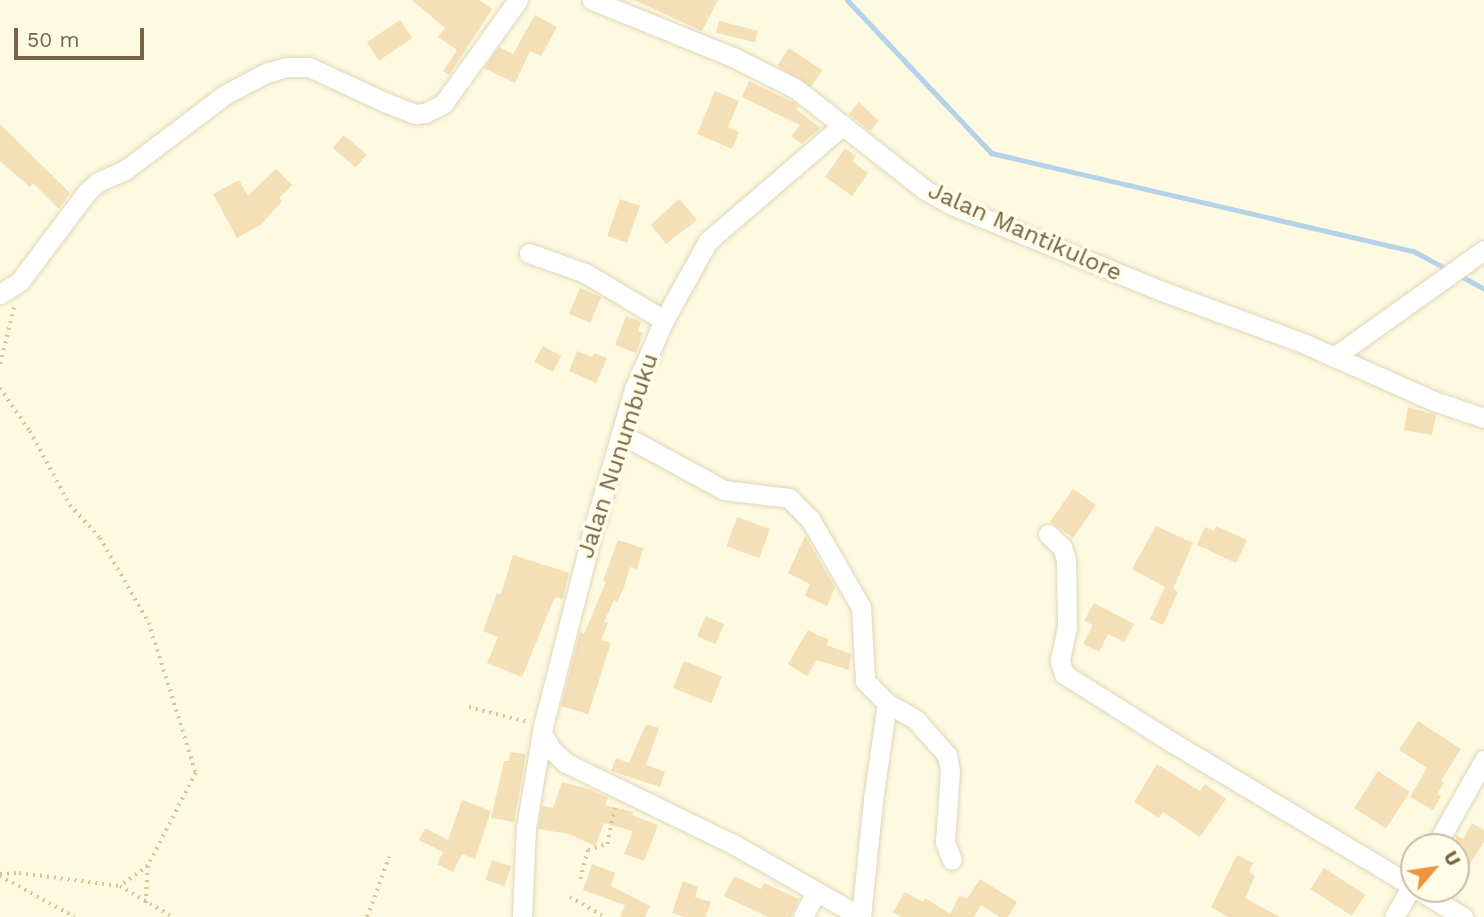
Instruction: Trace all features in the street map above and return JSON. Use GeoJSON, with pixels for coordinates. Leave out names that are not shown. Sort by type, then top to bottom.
{"type":"FeatureCollection","features":[{"type":"Feature","properties":{"kind":"street"},"geometry":{"type":"LineString","coordinates":[[0,294],[20,281],[86,192],[98,182],[125,170],[226,94],[266,73],[287,67],[309,67],[387,103],[416,114],[425,113],[443,104],[518,0]]}},
{"type":"Feature","properties":{"kind":"street","name":"Jalan Mantikulore"},"geometry":{"type":"LineString","coordinates":[[592,0],[733,57],[795,88],[925,190],[952,205],[1162,292],[1334,356],[1434,401],[1484,418]]}},
{"type":"Feature","properties":{"kind":"street","name":"Jalan Nunumbuku"},"geometry":{"type":"LineString","coordinates":[[522,917],[526,827],[555,670],[634,389],[664,320],[708,241],[843,125]]}},
{"type":"Feature","properties":{"kind":"street"},"geometry":{"type":"LineString","coordinates":[[1334,356],[1484,250]]}},
{"type":"Feature","properties":{"kind":"street"},"geometry":{"type":"LineString","coordinates":[[529,253],[585,273],[664,320]]}},
{"type":"Feature","properties":{"kind":"street"},"geometry":{"type":"LineString","coordinates":[[621,434],[723,490],[789,498],[817,529],[861,607],[863,673],[869,687],[887,703],[916,720],[947,755],[950,771],[945,842],[952,860]]}},
{"type":"Feature","properties":{"kind":"street"},"geometry":{"type":"LineString","coordinates":[[1048,534],[1062,547],[1066,561],[1068,627],[1060,662],[1064,674],[1170,741],[1400,878]]}},
{"type":"Feature","properties":{"kind":"street"},"geometry":{"type":"LineString","coordinates":[[543,729],[552,750],[566,763],[733,844],[861,917],[873,800],[887,703]]}},
{"type":"Feature","properties":{"kind":"street"},"geometry":{"type":"LineString","coordinates":[[1443,833],[1484,760]]}},
{"type":"Feature","properties":{"kind":"street"},"geometry":{"type":"LineString","coordinates":[[803,917],[816,892]]}},
{"type":"Feature","properties":{"kind":"street"},"geometry":{"type":"LineString","coordinates":[[1441,903],[1463,917]]}},
{"type":"Feature","properties":{"kind":"path"},"geometry":{"type":"LineString","coordinates":[[0,364],[20,281]]}},
{"type":"Feature","properties":{"kind":"path"},"geometry":{"type":"LineString","coordinates":[[0,388],[30,431],[69,506],[100,538],[149,623],[196,773],[148,866],[146,904]]}},
{"type":"Feature","properties":{"kind":"path"},"geometry":{"type":"LineString","coordinates":[[469,707],[543,729]]}},
{"type":"Feature","properties":{"kind":"path"},"geometry":{"type":"LineString","coordinates":[[580,879],[588,850],[607,844],[620,790]]}},
{"type":"Feature","properties":{"kind":"path"},"geometry":{"type":"LineString","coordinates":[[367,917],[389,857]]}},
{"type":"Feature","properties":{"kind":"path"},"geometry":{"type":"LineString","coordinates":[[120,886],[148,866]]}},
{"type":"Feature","properties":{"kind":"path"},"geometry":{"type":"LineString","coordinates":[[0,875],[19,873],[120,886],[146,904],[173,917]]}},
{"type":"Feature","properties":{"kind":"path"},"geometry":{"type":"LineString","coordinates":[[0,875],[75,917]]}},
{"type":"Feature","properties":{"kind":"path"},"geometry":{"type":"LineString","coordinates":[[570,897],[605,917]]}},
{"type":"Feature","properties":{"kind":"building"},"geometry":{"type":"Polygon","coordinates":[[[412,0],[479,0],[492,9],[449,75],[443,71],[457,50],[438,37],[445,28],[412,0]]]}},
{"type":"Feature","properties":{"kind":"building"},"geometry":{"type":"Polygon","coordinates":[[[634,0],[718,0],[702,31],[634,0]]]}},
{"type":"Feature","properties":{"kind":"building"},"geometry":{"type":"Polygon","coordinates":[[[535,15],[557,27],[541,56],[530,51],[515,83],[484,68],[499,47],[513,54],[535,15]]]}},
{"type":"Feature","properties":{"kind":"building"},"geometry":{"type":"Polygon","coordinates":[[[400,20],[412,38],[379,61],[367,42],[400,20]]]}},
{"type":"Feature","properties":{"kind":"building"},"geometry":{"type":"Polygon","coordinates":[[[719,21],[758,31],[755,42],[716,33],[719,21]]]}},
{"type":"Feature","properties":{"kind":"building"},"geometry":{"type":"Polygon","coordinates":[[[789,48],[822,70],[810,88],[777,65],[789,48]]]}},
{"type":"Feature","properties":{"kind":"building"},"geometry":{"type":"Polygon","coordinates":[[[749,81],[793,102],[798,106],[796,109],[820,128],[802,144],[791,136],[800,125],[742,97],[749,81]]]}},
{"type":"Feature","properties":{"kind":"building"},"geometry":{"type":"Polygon","coordinates":[[[715,91],[739,101],[728,127],[739,132],[732,149],[697,134],[715,91]]]}},
{"type":"Feature","properties":{"kind":"building"},"geometry":{"type":"Polygon","coordinates":[[[859,102],[879,121],[870,131],[849,114],[859,102]]]}},
{"type":"Feature","properties":{"kind":"building"},"geometry":{"type":"Polygon","coordinates":[[[0,124],[70,193],[59,209],[33,183],[30,187],[0,161],[0,124]]]}},
{"type":"Feature","properties":{"kind":"building"},"geometry":{"type":"Polygon","coordinates":[[[344,135],[367,155],[355,168],[333,148],[344,135]]]}},
{"type":"Feature","properties":{"kind":"building"},"geometry":{"type":"Polygon","coordinates":[[[845,148],[856,156],[852,161],[868,173],[852,196],[825,177],[845,148]]]}},
{"type":"Feature","properties":{"kind":"building"},"geometry":{"type":"Polygon","coordinates":[[[276,169],[292,185],[279,198],[282,201],[262,224],[237,238],[213,194],[239,180],[248,196],[276,169]]]}},
{"type":"Feature","properties":{"kind":"building"},"geometry":{"type":"Polygon","coordinates":[[[620,199],[640,206],[627,243],[607,236],[620,199]]]}},
{"type":"Feature","properties":{"kind":"building"},"geometry":{"type":"Polygon","coordinates":[[[679,199],[697,220],[666,244],[651,225],[679,199]]]}},
{"type":"Feature","properties":{"kind":"building"},"geometry":{"type":"Polygon","coordinates":[[[580,288],[601,297],[590,323],[569,314],[580,288]]]}},
{"type":"Feature","properties":{"kind":"building"},"geometry":{"type":"Polygon","coordinates":[[[626,316],[641,322],[638,331],[643,333],[636,353],[615,345],[626,316]]]}},
{"type":"Feature","properties":{"kind":"building"},"geometry":{"type":"Polygon","coordinates":[[[543,346],[561,356],[553,372],[534,362],[543,346]]]}},
{"type":"Feature","properties":{"kind":"building"},"geometry":{"type":"Polygon","coordinates":[[[577,351],[592,357],[594,353],[607,358],[596,383],[569,371],[577,351]]]}},
{"type":"Feature","properties":{"kind":"building"},"geometry":{"type":"Polygon","coordinates":[[[1408,407],[1436,415],[1432,435],[1404,430],[1408,407]]]}},
{"type":"Feature","properties":{"kind":"building"},"geometry":{"type":"Polygon","coordinates":[[[1073,489],[1096,505],[1073,538],[1050,522],[1073,489]]]}},
{"type":"Feature","properties":{"kind":"building"},"geometry":{"type":"Polygon","coordinates":[[[737,517],[770,529],[759,558],[726,546],[737,517]]]}},
{"type":"Feature","properties":{"kind":"building"},"geometry":{"type":"Polygon","coordinates":[[[1156,526],[1193,543],[1173,589],[1178,592],[1163,625],[1150,619],[1165,587],[1132,569],[1156,526]]]}},
{"type":"Feature","properties":{"kind":"building"},"geometry":{"type":"Polygon","coordinates":[[[1216,526],[1247,540],[1236,563],[1197,545],[1205,527],[1214,531],[1216,526]]]}},
{"type":"Feature","properties":{"kind":"building"},"geometry":{"type":"Polygon","coordinates":[[[805,536],[835,587],[827,606],[805,596],[810,584],[788,573],[805,536]]]}},
{"type":"Feature","properties":{"kind":"building"},"geometry":{"type":"Polygon","coordinates":[[[618,540],[643,548],[637,569],[630,567],[617,602],[614,600],[604,622],[608,623],[601,640],[611,643],[588,714],[561,706],[580,632],[584,634],[606,582],[603,581],[618,540]]]}},
{"type":"Feature","properties":{"kind":"building"},"geometry":{"type":"Polygon","coordinates":[[[513,555],[569,573],[563,599],[555,597],[522,677],[487,663],[498,637],[483,631],[497,593],[501,594],[513,555]]]}},
{"type":"Feature","properties":{"kind":"building"},"geometry":{"type":"Polygon","coordinates":[[[1094,603],[1134,624],[1124,642],[1108,634],[1099,652],[1083,644],[1093,625],[1084,621],[1094,603]]]}},
{"type":"Feature","properties":{"kind":"building"},"geometry":{"type":"Polygon","coordinates":[[[706,616],[724,624],[715,644],[697,636],[706,616]]]}},
{"type":"Feature","properties":{"kind":"building"},"geometry":{"type":"Polygon","coordinates":[[[808,630],[829,640],[826,645],[851,654],[849,670],[817,660],[807,676],[788,664],[808,630]]]}},
{"type":"Feature","properties":{"kind":"building"},"geometry":{"type":"Polygon","coordinates":[[[684,661],[722,676],[711,703],[673,688],[684,661]]]}},
{"type":"Feature","properties":{"kind":"building"},"geometry":{"type":"Polygon","coordinates":[[[1418,721],[1461,749],[1441,781],[1444,783],[1437,794],[1441,796],[1433,810],[1410,797],[1427,768],[1399,750],[1418,721]]]}},
{"type":"Feature","properties":{"kind":"building"},"geometry":{"type":"Polygon","coordinates":[[[646,724],[659,728],[646,765],[665,772],[660,787],[611,771],[616,758],[629,763],[646,724]]]}},
{"type":"Feature","properties":{"kind":"building"},"geometry":{"type":"Polygon","coordinates":[[[510,752],[526,754],[514,822],[491,818],[504,761],[509,761],[510,752]]]}},
{"type":"Feature","properties":{"kind":"building"},"geometry":{"type":"Polygon","coordinates":[[[1157,764],[1200,791],[1205,784],[1226,799],[1200,837],[1163,812],[1159,818],[1134,802],[1157,764]]]}},
{"type":"Feature","properties":{"kind":"building"},"geometry":{"type":"Polygon","coordinates":[[[1378,771],[1410,792],[1386,829],[1354,808],[1378,771]]]}},
{"type":"Feature","properties":{"kind":"building"},"geometry":{"type":"Polygon","coordinates":[[[562,782],[589,789],[608,798],[605,805],[633,812],[632,815],[658,825],[644,861],[624,854],[633,831],[604,823],[595,846],[569,834],[538,829],[542,806],[553,808],[562,782]]]}},
{"type":"Feature","properties":{"kind":"building"},"geometry":{"type":"Polygon","coordinates":[[[462,800],[491,811],[475,859],[462,854],[453,872],[437,864],[443,852],[419,840],[425,828],[448,840],[462,800]]]}},
{"type":"Feature","properties":{"kind":"building"},"geometry":{"type":"Polygon","coordinates":[[[1472,823],[1484,830],[1484,842],[1470,864],[1470,833],[1466,833],[1472,823]]]}},
{"type":"Feature","properties":{"kind":"building"},"geometry":{"type":"Polygon","coordinates":[[[1237,855],[1253,863],[1249,872],[1255,876],[1245,898],[1280,917],[1228,917],[1211,907],[1237,855]]]}},
{"type":"Feature","properties":{"kind":"building"},"geometry":{"type":"Polygon","coordinates":[[[492,860],[511,866],[505,886],[486,880],[492,860]]]}},
{"type":"Feature","properties":{"kind":"building"},"geometry":{"type":"Polygon","coordinates":[[[592,864],[615,873],[611,886],[650,906],[645,917],[620,917],[625,905],[583,890],[592,864]]]}},
{"type":"Feature","properties":{"kind":"building"},"geometry":{"type":"Polygon","coordinates":[[[1324,868],[1365,895],[1351,916],[1310,889],[1324,868]]]}},
{"type":"Feature","properties":{"kind":"building"},"geometry":{"type":"Polygon","coordinates":[[[734,876],[761,889],[764,883],[799,899],[791,917],[768,917],[724,896],[734,876]]]}},
{"type":"Feature","properties":{"kind":"building"},"geometry":{"type":"Polygon","coordinates":[[[980,879],[1017,902],[1008,917],[1000,917],[981,905],[974,917],[901,917],[893,912],[905,892],[923,902],[925,898],[950,914],[960,895],[967,899],[980,879]]]}},
{"type":"Feature","properties":{"kind":"building"},"geometry":{"type":"Polygon","coordinates":[[[683,881],[698,887],[695,897],[711,902],[705,917],[684,917],[672,913],[683,881]]]}},
{"type":"Feature","properties":{"kind":"waterway"},"geometry":{"type":"LineString","coordinates":[[847,0],[991,153],[1413,251],[1447,269]]}},
{"type":"Feature","properties":{"kind":"waterway"},"geometry":{"type":"LineString","coordinates":[[1459,275],[1484,289]]}}]}
